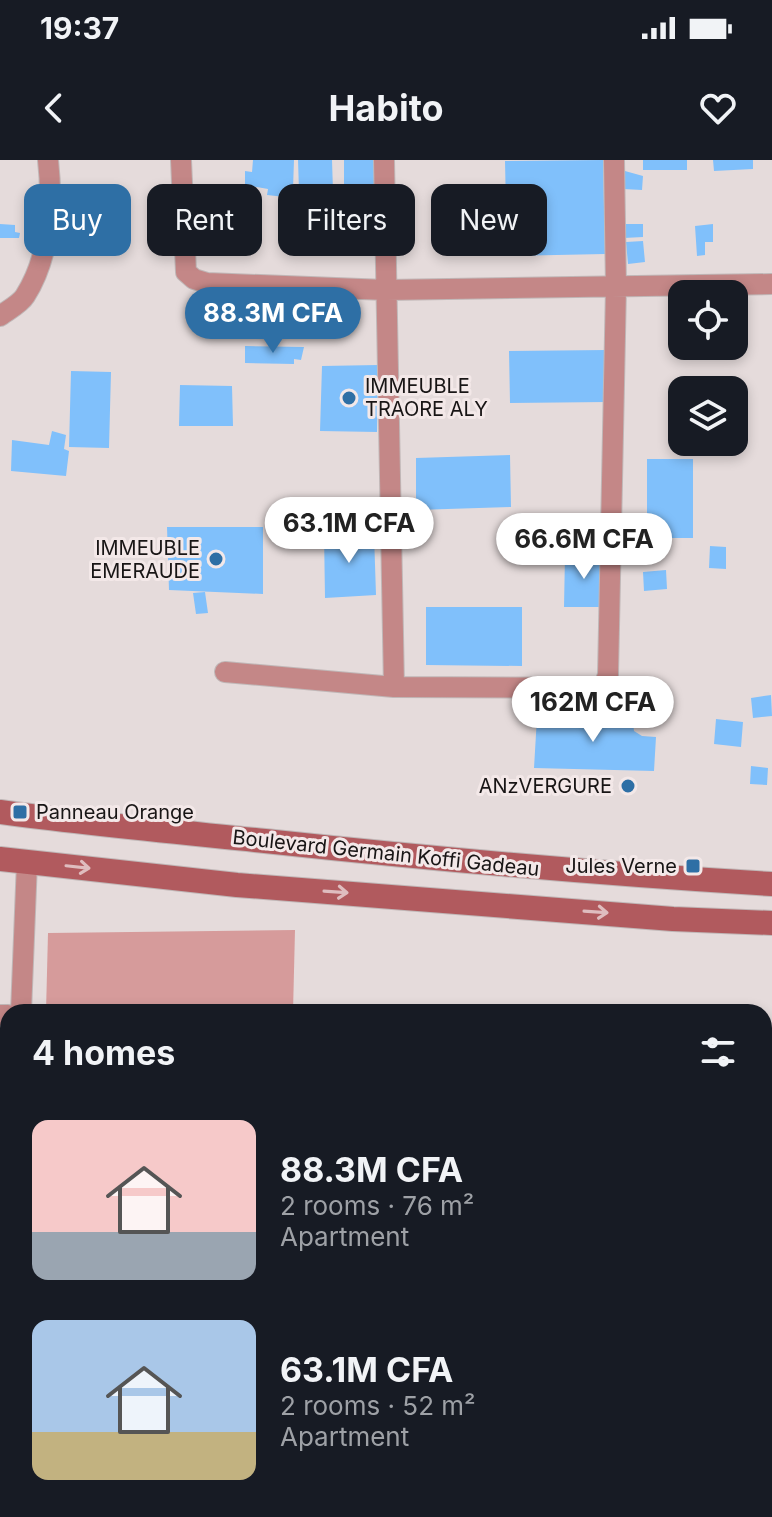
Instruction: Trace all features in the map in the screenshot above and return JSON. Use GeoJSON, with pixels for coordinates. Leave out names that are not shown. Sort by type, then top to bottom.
{"type":"FeatureCollection","features":[{"type":"Feature","properties":{"kind":"main road","name":"Boulevard Germain Koffi Gadeau"},"geometry":{"type":"LineString","coordinates":[[0,812],[433,859],[772,884]]}},
{"type":"Feature","properties":{"kind":"main road","name":"Boulevard Germain Koffi Gadeau"},"geometry":{"type":"LineString","coordinates":[[0,859],[237,885],[673,919],[772,923]]}},
{"type":"Feature","properties":{"kind":"street"},"geometry":{"type":"LineString","coordinates":[[0,316],[24,299],[43,256],[52,192],[48,160]]}},
{"type":"Feature","properties":{"kind":"street"},"geometry":{"type":"LineString","coordinates":[[181,160],[186,272],[194,279],[207,283],[386,290],[772,284]]}},
{"type":"Feature","properties":{"kind":"street"},"geometry":{"type":"LineString","coordinates":[[384,160],[394,687]]}},
{"type":"Feature","properties":{"kind":"street"},"geometry":{"type":"LineString","coordinates":[[225,672],[394,687],[599,688],[605,683],[608,675],[616,287],[614,160]]}},
{"type":"Feature","properties":{"kind":"street"},"geometry":{"type":"LineString","coordinates":[[21,1004],[27,862]]}},
{"type":"Feature","properties":{"kind":"shaded area"},"geometry":{"type":"Polygon","coordinates":[[[295,930],[293,1004],[46,1004],[48,933],[295,930]]]}},
{"type":"Feature","properties":{"kind":"building"},"geometry":{"type":"Polygon","coordinates":[[[253,160],[294,160],[293,184],[278,184],[278,196],[267,195],[268,189],[262,188],[262,184],[245,184],[245,171],[252,172],[253,160]]]}},
{"type":"Feature","properties":{"kind":"building"},"geometry":{"type":"Polygon","coordinates":[[[298,160],[332,160],[333,184],[299,184],[298,160]]]}},
{"type":"Feature","properties":{"kind":"building"},"geometry":{"type":"Polygon","coordinates":[[[344,160],[378,160],[378,184],[344,184],[344,160]]]}},
{"type":"Feature","properties":{"kind":"building"},"geometry":{"type":"Polygon","coordinates":[[[603,160],[605,254],[547,255],[547,184],[505,184],[505,161],[603,160]]]}},
{"type":"Feature","properties":{"kind":"building"},"geometry":{"type":"Polygon","coordinates":[[[643,160],[687,160],[687,170],[643,170],[643,160]]]}},
{"type":"Feature","properties":{"kind":"building"},"geometry":{"type":"Polygon","coordinates":[[[713,160],[753,160],[753,169],[714,171],[713,160]]]}},
{"type":"Feature","properties":{"kind":"building"},"geometry":{"type":"Polygon","coordinates":[[[625,171],[643,176],[642,190],[623,189],[625,171]]]}},
{"type":"Feature","properties":{"kind":"building"},"geometry":{"type":"Polygon","coordinates":[[[0,224],[15,225],[15,232],[20,233],[19,238],[0,238],[0,224]]]}},
{"type":"Feature","properties":{"kind":"building"},"geometry":{"type":"Polygon","coordinates":[[[623,224],[643,224],[643,237],[624,238],[623,224]]]}},
{"type":"Feature","properties":{"kind":"building"},"geometry":{"type":"Polygon","coordinates":[[[713,224],[713,242],[705,242],[705,255],[697,256],[695,226],[713,224]]]}},
{"type":"Feature","properties":{"kind":"building"},"geometry":{"type":"Polygon","coordinates":[[[643,241],[645,262],[628,264],[626,242],[643,241]]]}},
{"type":"Feature","properties":{"kind":"building"},"geometry":{"type":"Polygon","coordinates":[[[245,346],[304,347],[301,360],[294,359],[294,364],[245,363],[245,346]]]}},
{"type":"Feature","properties":{"kind":"building"},"geometry":{"type":"Polygon","coordinates":[[[606,350],[607,402],[510,403],[509,351],[606,350]]]}},
{"type":"Feature","properties":{"kind":"building","name":"IMMEUBLE TRAORE ALY"},"geometry":{"type":"Polygon","coordinates":[[[378,365],[377,432],[320,431],[322,366],[378,365]]]}},
{"type":"Feature","properties":{"kind":"building"},"geometry":{"type":"Polygon","coordinates":[[[71,371],[111,372],[109,448],[69,447],[71,371]]]}},
{"type":"Feature","properties":{"kind":"building"},"geometry":{"type":"Polygon","coordinates":[[[180,385],[232,386],[233,426],[179,426],[180,385]]]}},
{"type":"Feature","properties":{"kind":"building"},"geometry":{"type":"Polygon","coordinates":[[[52,431],[66,435],[64,449],[69,451],[66,476],[11,471],[12,440],[49,445],[52,431]]]}},
{"type":"Feature","properties":{"kind":"building"},"geometry":{"type":"Polygon","coordinates":[[[510,455],[511,507],[416,510],[416,458],[510,455]]]}},
{"type":"Feature","properties":{"kind":"building"},"geometry":{"type":"Polygon","coordinates":[[[647,459],[693,459],[693,538],[647,538],[647,459]]]}},
{"type":"Feature","properties":{"kind":"building","name":"IMMEUBLE EMERAUDE"},"geometry":{"type":"Polygon","coordinates":[[[167,527],[263,527],[263,594],[169,590],[167,527]]]}},
{"type":"Feature","properties":{"kind":"building"},"geometry":{"type":"Polygon","coordinates":[[[324,533],[374,534],[376,595],[325,598],[324,533]]]}},
{"type":"Feature","properties":{"kind":"building"},"geometry":{"type":"Polygon","coordinates":[[[710,546],[726,547],[726,569],[709,568],[710,546]]]}},
{"type":"Feature","properties":{"kind":"building"},"geometry":{"type":"Polygon","coordinates":[[[565,555],[603,555],[602,607],[564,607],[565,555]]]}},
{"type":"Feature","properties":{"kind":"building"},"geometry":{"type":"Polygon","coordinates":[[[666,570],[667,589],[644,591],[643,572],[666,570]]]}},
{"type":"Feature","properties":{"kind":"building"},"geometry":{"type":"Polygon","coordinates":[[[205,592],[208,613],[196,614],[193,593],[205,592]]]}},
{"type":"Feature","properties":{"kind":"building"},"geometry":{"type":"Polygon","coordinates":[[[426,607],[522,607],[522,666],[426,665],[426,607]]]}},
{"type":"Feature","properties":{"kind":"building"},"geometry":{"type":"Polygon","coordinates":[[[771,695],[772,716],[753,718],[751,698],[771,695]]]}},
{"type":"Feature","properties":{"kind":"building"},"geometry":{"type":"Polygon","coordinates":[[[632,716],[634,731],[642,736],[656,737],[654,771],[534,768],[537,717],[632,716]]]}},
{"type":"Feature","properties":{"kind":"building"},"geometry":{"type":"Polygon","coordinates":[[[716,719],[743,722],[741,747],[714,744],[716,719]]]}},
{"type":"Feature","properties":{"kind":"building"},"geometry":{"type":"Polygon","coordinates":[[[751,766],[768,768],[767,785],[750,784],[751,766]]]}},
{"type":"Feature","properties":{"kind":"place","name":"IMMEUBLE TRAORE ALY"},"geometry":{"type":"Point","coordinates":[349,398]}},
{"type":"Feature","properties":{"kind":"place","name":"IMMEUBLE EMERAUDE"},"geometry":{"type":"Point","coordinates":[216,559]}},
{"type":"Feature","properties":{"kind":"place","name":"ANzVERGURE"},"geometry":{"type":"Point","coordinates":[628,786]}},
{"type":"Feature","properties":{"kind":"place","name":"Panneau Orange"},"geometry":{"type":"Point","coordinates":[20,812]}},
{"type":"Feature","properties":{"kind":"place","name":"Jules Verne"},"geometry":{"type":"Point","coordinates":[693,866]}}]}
